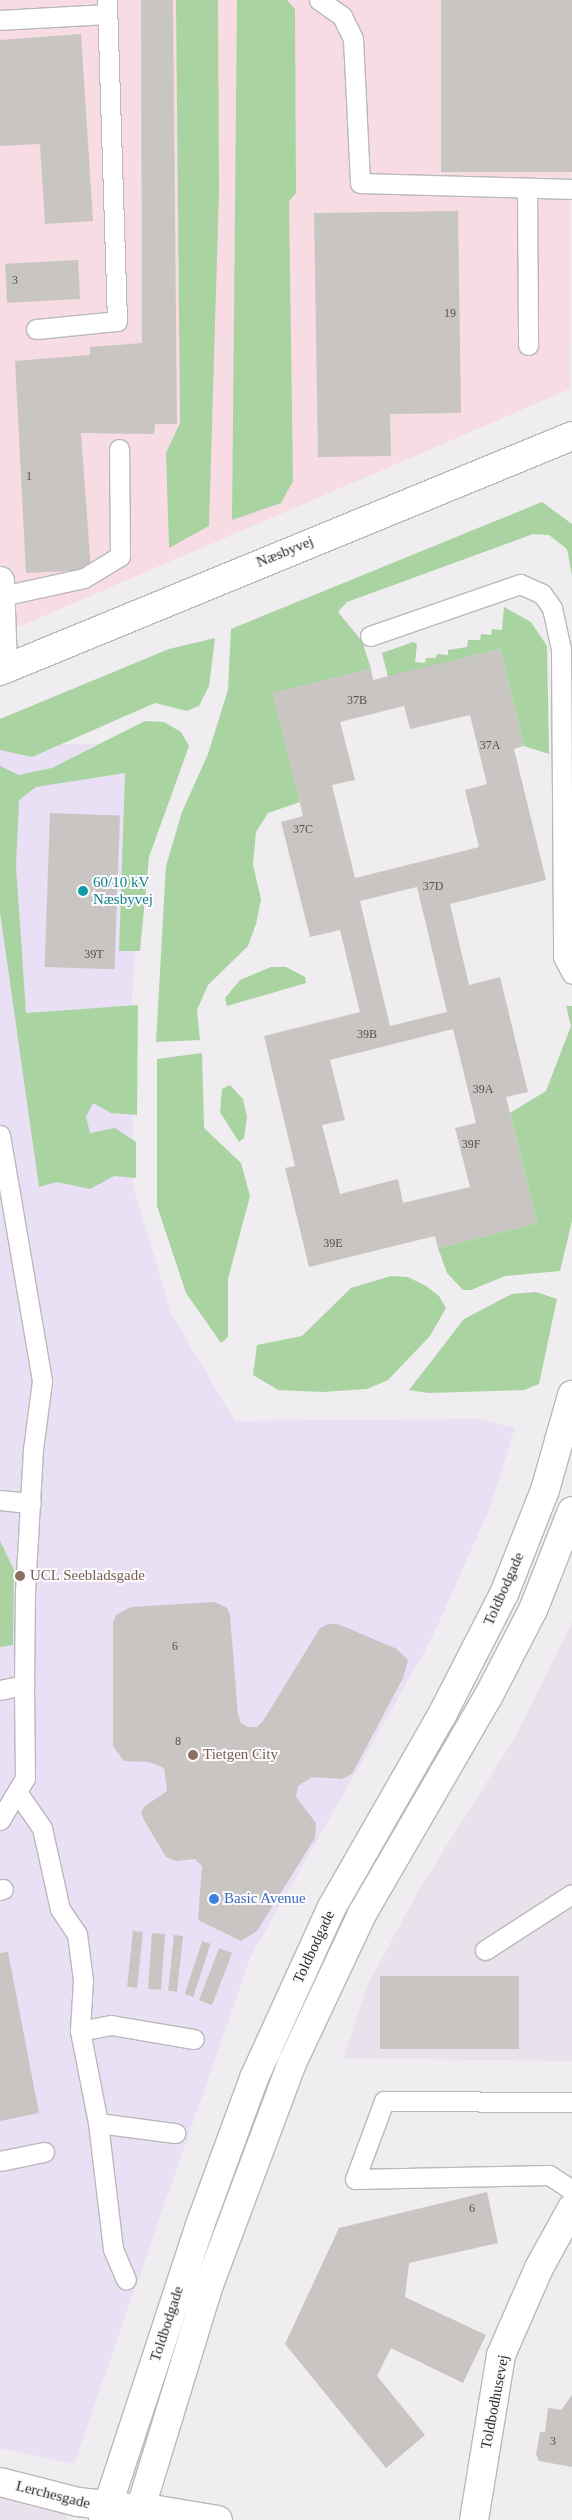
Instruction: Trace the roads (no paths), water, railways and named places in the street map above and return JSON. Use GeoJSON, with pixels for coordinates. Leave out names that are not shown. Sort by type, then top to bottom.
{"type":"FeatureCollection","features":[{"type":"Feature","properties":{"kind":"main road","name":"Næsbyvej"},"geometry":{"type":"LineString","coordinates":[[2,670],[572,436]]}},
{"type":"Feature","properties":{"kind":"main road"},"geometry":{"type":"LineString","coordinates":[[1,588],[2,670]]}},
{"type":"Feature","properties":{"kind":"main road","name":"Toldbodgade"},"geometry":{"type":"LineString","coordinates":[[105,2514],[200,2225],[254,2078],[332,1907],[442,1716],[504,1594],[545,1490],[572,1395]]}},
{"type":"Feature","properties":{"kind":"main road","name":"Toldbodgade"},"geometry":{"type":"LineString","coordinates":[[139,2514],[209,2285],[292,2063],[362,1914],[488,1697],[533,1610],[572,1511]]}},
{"type":"Feature","properties":{"kind":"main road","name":"Toldbodhusevej"},"geometry":{"type":"LineString","coordinates":[[474,2520],[501,2355],[538,2268],[572,2208]]}},
{"type":"Feature","properties":{"kind":"main road","name":"Lerchesgade"},"geometry":{"type":"LineString","coordinates":[[0,2482],[105,2514],[139,2514],[218,2520]]}},
{"type":"Feature","properties":{"kind":"lane"},"geometry":{"type":"LineString","coordinates":[[319,0],[342,16],[353,39],[360,183],[572,189]]}},
{"type":"Feature","properties":{"kind":"lane"},"geometry":{"type":"LineString","coordinates":[[0,20],[107,7],[117,321],[36,329]]}},
{"type":"Feature","properties":{"kind":"lane"},"geometry":{"type":"LineString","coordinates":[[527,188],[528,345]]}},
{"type":"Feature","properties":{"kind":"lane"},"geometry":{"type":"LineString","coordinates":[[1,588],[84,578],[120,556],[119,449]]}},
{"type":"Feature","properties":{"kind":"lane"},"geometry":{"type":"LineString","coordinates":[[370,636],[520,584],[542,594],[552,608],[561,649],[563,957],[572,974]]}},
{"type":"Feature","properties":{"kind":"lane"},"geometry":{"type":"LineString","coordinates":[[0,1134],[42,1381],[31,1503],[24,1685],[25,1778],[0,1820]]}},
{"type":"Feature","properties":{"kind":"lane"},"geometry":{"type":"LineString","coordinates":[[0,1500],[31,1503]]}},
{"type":"Feature","properties":{"kind":"lane"},"geometry":{"type":"LineString","coordinates":[[0,1690],[24,1685]]}},
{"type":"Feature","properties":{"kind":"lane"},"geometry":{"type":"LineString","coordinates":[[17,1792],[42,1828],[60,1909],[77,1934],[83,1980],[80,2031],[98,2123],[113,2249],[126,2279]]}},
{"type":"Feature","properties":{"kind":"lane"},"geometry":{"type":"LineString","coordinates":[[485,1950],[572,1894]]}},
{"type":"Feature","properties":{"kind":"lane"},"geometry":{"type":"LineString","coordinates":[[80,2031],[111,2025],[194,2040]]}},
{"type":"Feature","properties":{"kind":"lane"},"geometry":{"type":"LineString","coordinates":[[572,2102],[384,2101],[356,2179],[549,2175],[572,2190]]}},
{"type":"Feature","properties":{"kind":"lane"},"geometry":{"type":"LineString","coordinates":[[98,2123],[175,2133]]}},
{"type":"Feature","properties":{"kind":"lane"},"geometry":{"type":"LineString","coordinates":[[0,2161],[44,2152]]}},
{"type":"Feature","properties":{"kind":"place","name":"60/10 kV Næsbyvej"},"geometry":{"type":"Point","coordinates":[83,891]}},
{"type":"Feature","properties":{"kind":"place","name":"UCL Seebladsgade"},"geometry":{"type":"Point","coordinates":[20,1576]}},
{"type":"Feature","properties":{"kind":"place","name":"Tietgen City"},"geometry":{"type":"Point","coordinates":[193,1755]}},
{"type":"Feature","properties":{"kind":"place","name":"Basic Avenue"},"geometry":{"type":"Point","coordinates":[214,1899]}}]}
